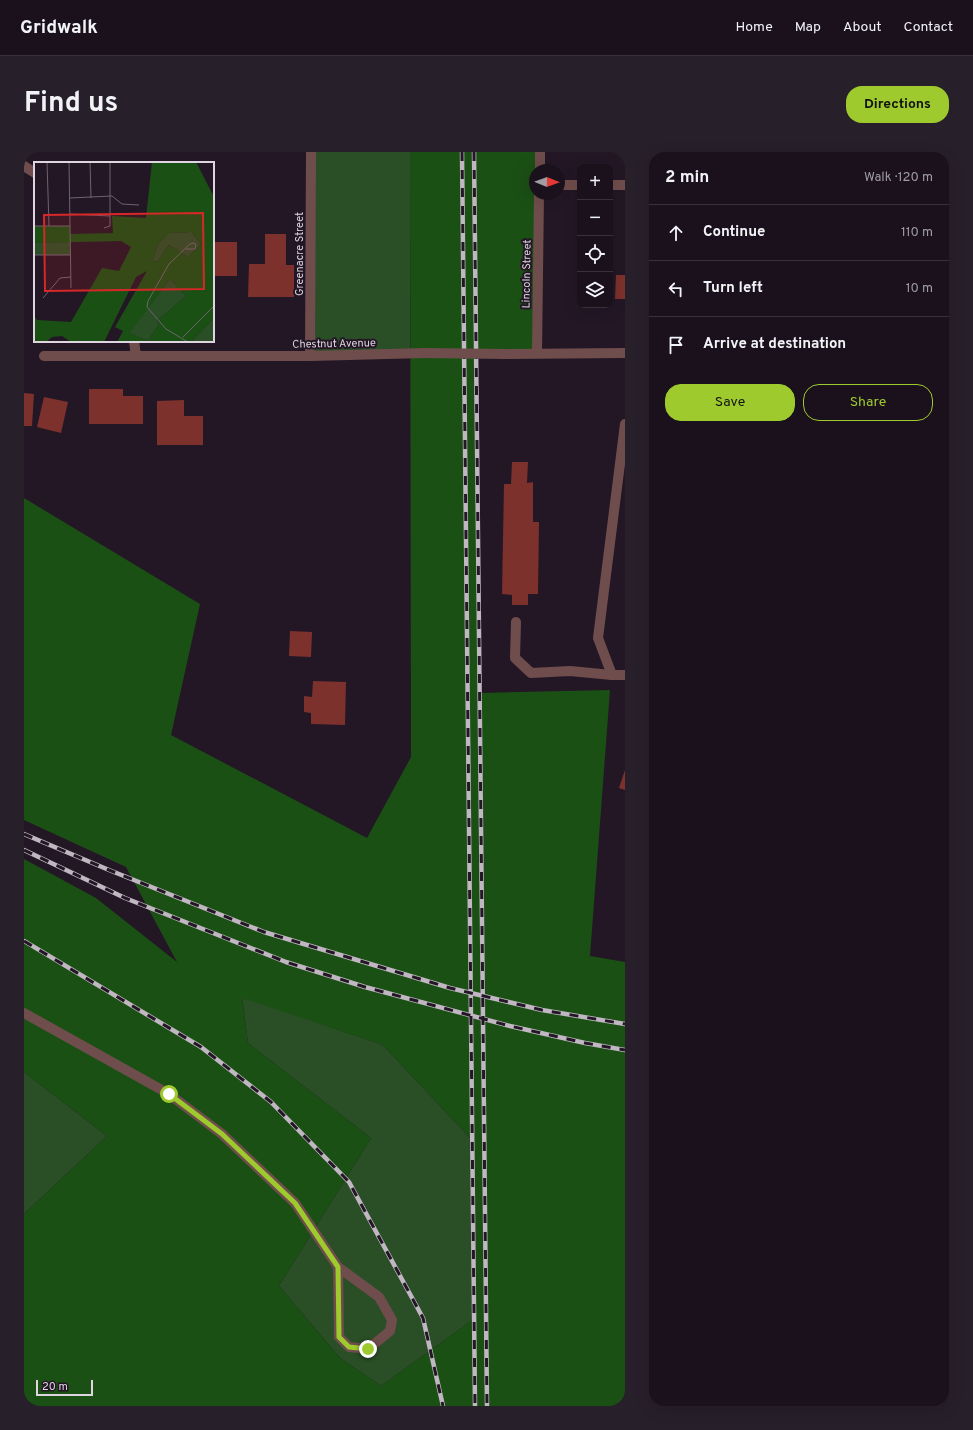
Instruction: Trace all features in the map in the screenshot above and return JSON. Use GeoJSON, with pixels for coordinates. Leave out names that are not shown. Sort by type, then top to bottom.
{"type":"FeatureCollection","features":[{"type":"Feature","properties":{"kind":"street","name":"Greenacre Street"},"geometry":{"type":"LineString","coordinates":[[310,356],[311,152]]}},
{"type":"Feature","properties":{"kind":"street"},"geometry":{"type":"LineString","coordinates":[[540,152],[540,164]]}},
{"type":"Feature","properties":{"kind":"street"},"geometry":{"type":"LineString","coordinates":[[24,166],[34,172]]}},
{"type":"Feature","properties":{"kind":"street"},"geometry":{"type":"LineString","coordinates":[[565,185],[577,185]]}},
{"type":"Feature","properties":{"kind":"street"},"geometry":{"type":"LineString","coordinates":[[613,185],[625,185]]}},
{"type":"Feature","properties":{"kind":"street","name":"Lincoln Street"},"geometry":{"type":"LineString","coordinates":[[537,353],[539,200]]}},
{"type":"Feature","properties":{"kind":"street"},"geometry":{"type":"LineString","coordinates":[[134,342],[136,356]]}},
{"type":"Feature","properties":{"kind":"street","name":"Chestnut Avenue"},"geometry":{"type":"LineString","coordinates":[[44,356],[310,356],[425,353],[625,353]]}},
{"type":"Feature","properties":{"kind":"street"},"geometry":{"type":"LineString","coordinates":[[612,675],[598,638],[625,424]]}},
{"type":"Feature","properties":{"kind":"street"},"geometry":{"type":"LineString","coordinates":[[516,622],[515,658],[531,673],[570,671],[625,675]]}},
{"type":"Feature","properties":{"kind":"street"},"geometry":{"type":"LineString","coordinates":[[24,1013],[169,1094],[222,1134],[295,1203],[338,1267],[379,1297],[392,1320],[390,1331],[368,1349],[349,1347],[339,1337],[338,1267]]}},
{"type":"Feature","properties":{"kind":"green space"},"geometry":{"type":"Polygon","coordinates":[[[311,152],[410,152],[410,353],[310,356],[311,152]]]}},
{"type":"Feature","properties":{"kind":"green space"},"geometry":{"type":"Polygon","coordinates":[[[410,152],[540,152],[537,164],[529,164],[529,200],[535,200],[537,353],[476,354],[480,693],[610,690],[590,956],[625,962],[625,1406],[24,1406],[24,1214],[107,1136],[24,1072],[24,859],[96,898],[177,962],[126,867],[24,820],[24,498],[200,604],[171,735],[367,838],[411,757],[410,152]],[[242,998],[248,1043],[371,1138],[279,1286],[340,1358],[381,1386],[474,1319],[472,1140],[383,1045],[242,998]]]}},
{"type":"Feature","properties":{"kind":"green space"},"geometry":{"type":"Polygon","coordinates":[[[242,997],[383,1045],[472,1140],[474,1319],[381,1386],[340,1358],[279,1286],[371,1138],[248,1043],[242,997]]]}},
{"type":"Feature","properties":{"kind":"green space"},"geometry":{"type":"Polygon","coordinates":[[[24,1072],[107,1136],[24,1214],[24,1072]]]}},
{"type":"Feature","properties":{"kind":"building"},"geometry":{"type":"Polygon","coordinates":[[[265,234],[286,234],[286,265],[294,265],[294,297],[248,297],[249,264],[265,264],[265,234]]]}},
{"type":"Feature","properties":{"kind":"building"},"geometry":{"type":"Polygon","coordinates":[[[214,242],[237,242],[237,276],[214,276],[214,242]]]}},
{"type":"Feature","properties":{"kind":"building"},"geometry":{"type":"Polygon","coordinates":[[[616,275],[625,275],[625,299],[615,299],[616,275]]]}},
{"type":"Feature","properties":{"kind":"building"},"geometry":{"type":"Polygon","coordinates":[[[89,389],[123,389],[123,396],[143,396],[143,424],[89,424],[89,389]]]}},
{"type":"Feature","properties":{"kind":"building"},"geometry":{"type":"Polygon","coordinates":[[[24,393],[34,394],[32,426],[24,426],[24,393]]]}},
{"type":"Feature","properties":{"kind":"building"},"geometry":{"type":"Polygon","coordinates":[[[44,397],[68,402],[61,433],[37,427],[44,397]]]}},
{"type":"Feature","properties":{"kind":"building"},"geometry":{"type":"Polygon","coordinates":[[[184,400],[184,416],[203,416],[203,445],[157,445],[157,401],[184,400]]]}},
{"type":"Feature","properties":{"kind":"building"},"geometry":{"type":"Polygon","coordinates":[[[512,462],[528,462],[527,483],[533,482],[533,522],[539,522],[538,594],[528,594],[528,605],[512,605],[512,595],[502,594],[504,484],[511,484],[512,462]]]}},
{"type":"Feature","properties":{"kind":"building"},"geometry":{"type":"Polygon","coordinates":[[[290,631],[312,632],[311,657],[289,656],[290,631]]]}},
{"type":"Feature","properties":{"kind":"building"},"geometry":{"type":"Polygon","coordinates":[[[313,681],[346,682],[345,725],[311,724],[311,713],[304,712],[304,696],[312,697],[313,681]]]}},
{"type":"Feature","properties":{"kind":"building"},"geometry":{"type":"Polygon","coordinates":[[[625,770],[625,790],[619,788],[625,770]]]}},
{"type":"Feature","properties":{"kind":"railway"},"geometry":{"type":"LineString","coordinates":[[462,152],[475,1406]]}},
{"type":"Feature","properties":{"kind":"railway"},"geometry":{"type":"LineString","coordinates":[[474,152],[487,1406]]}},
{"type":"Feature","properties":{"kind":"railway"},"geometry":{"type":"LineString","coordinates":[[24,834],[264,932],[450,988],[542,1010],[625,1024]]}},
{"type":"Feature","properties":{"kind":"railway"},"geometry":{"type":"LineString","coordinates":[[24,850],[125,898],[286,962],[365,987],[510,1026],[585,1043],[625,1050]]}},
{"type":"Feature","properties":{"kind":"railway"},"geometry":{"type":"LineString","coordinates":[[24,941],[201,1047],[271,1102],[349,1182],[423,1318],[443,1406]]}},
{"type":"Feature","properties":{"kind":"route"},"geometry":{"type":"LineString","coordinates":[[169,1094],[222,1134],[295,1203],[338,1267],[339,1337],[349,1347],[368,1349]]}}]}
